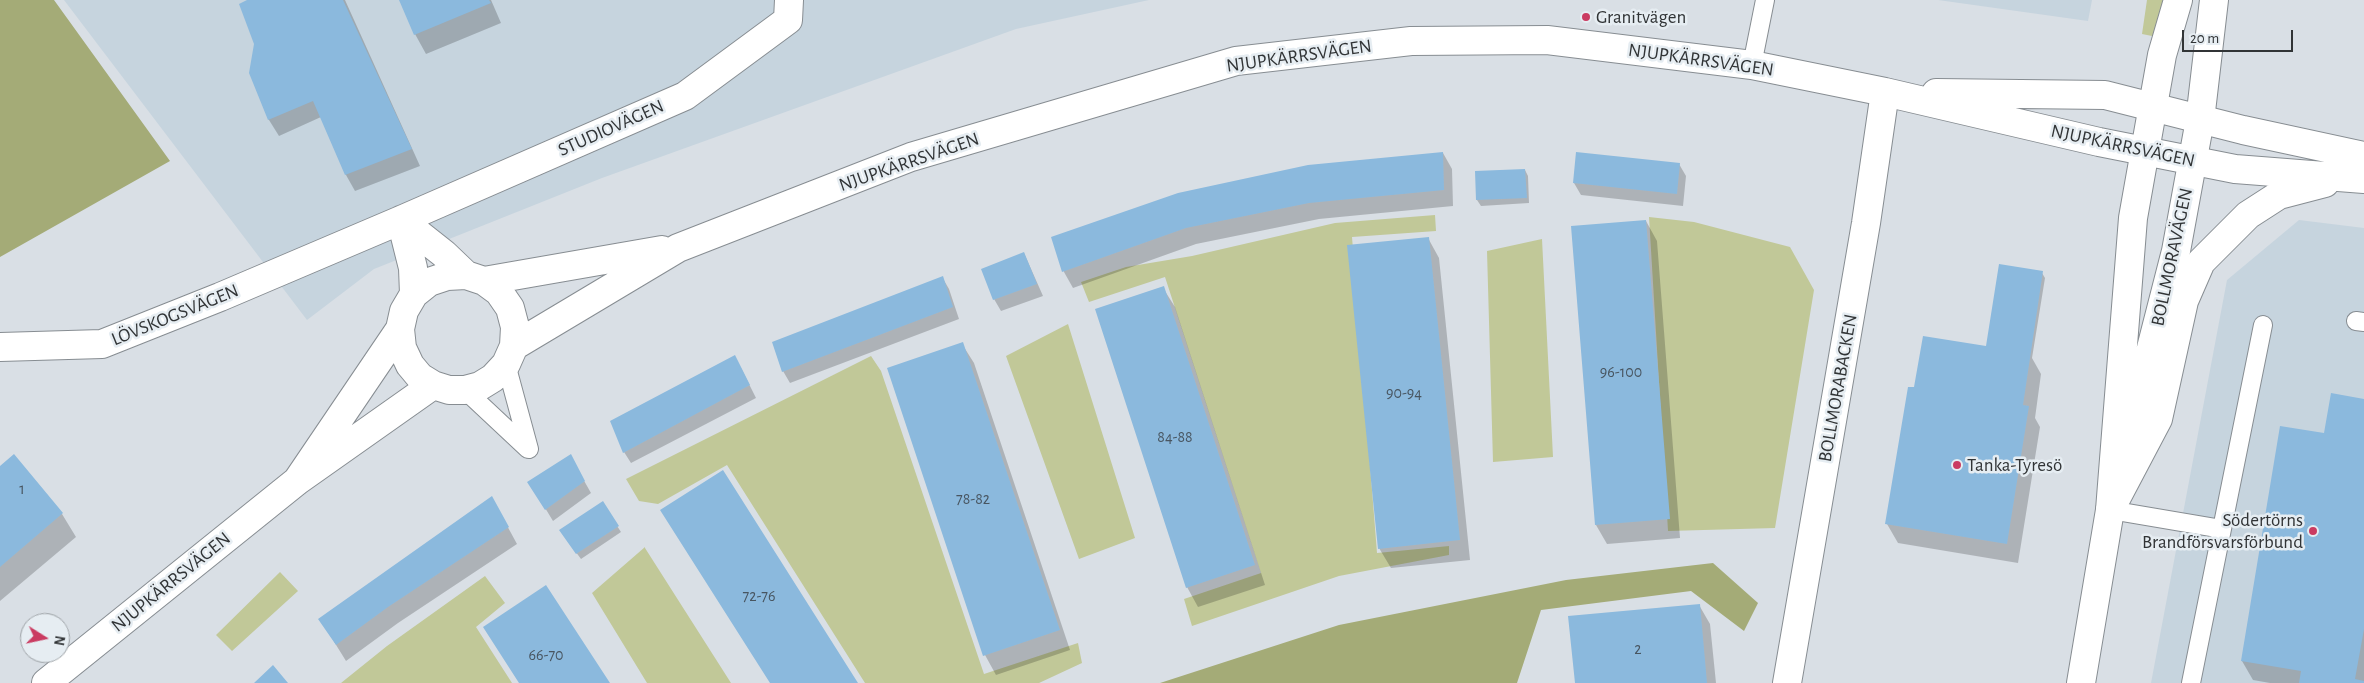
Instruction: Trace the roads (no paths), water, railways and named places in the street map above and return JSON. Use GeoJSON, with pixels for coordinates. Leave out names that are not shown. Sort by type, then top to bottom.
{"type":"FeatureCollection","features":[{"type":"Feature","properties":{"kind":"street","name":"STUDIOVÄGEN"},"geometry":{"type":"LineString","coordinates":[[313,256],[401,220],[685,96],[788,20],[789,0]]}},
{"type":"Feature","properties":{"kind":"street","name":"BOLLMORAVÄGEN"},"geometry":{"type":"LineString","coordinates":[[2110,510],[2133,218],[2151,106],[2162,55],[2178,0]]}},
{"type":"Feature","properties":{"kind":"street","name":"BOLLMORAVÄGEN"},"geometry":{"type":"LineString","coordinates":[[2081,683],[2110,510],[2176,251],[2200,120],[2214,0]]}},
{"type":"Feature","properties":{"kind":"street","name":"NJUPKÄRRSVÄGEN"},"geometry":{"type":"LineString","coordinates":[[678,248],[475,278],[447,276],[429,282],[414,294],[404,310],[400,329],[402,348],[410,365],[420,377],[433,385],[449,390],[465,390],[480,386],[493,378],[510,355],[678,248],[911,157],[1236,62],[1411,41],[1547,40],[1752,66],[1884,92],[2083,139],[2236,169],[2355,178]]}},
{"type":"Feature","properties":{"kind":"street","name":"NJUPKÄRRSVÄGEN"},"geometry":{"type":"LineString","coordinates":[[1884,92],[2105,95],[2200,120],[2364,156]]}},
{"type":"Feature","properties":{"kind":"street","name":"BOLLMORABACKEN"},"geometry":{"type":"LineString","coordinates":[[1787,683],[1866,224],[1884,92]]}},
{"type":"Feature","properties":{"kind":"street","name":"BOLLMORAVÄGEN"},"geometry":{"type":"LineString","coordinates":[[2110,510],[2158,419],[2184,301],[2201,262],[2248,215],[2280,195],[2355,178]]}},
{"type":"Feature","properties":{"kind":"street"},"geometry":{"type":"LineString","coordinates":[[401,220],[475,278],[499,292],[510,308],[515,327],[510,355]]}},
{"type":"Feature","properties":{"kind":"street"},"geometry":{"type":"LineString","coordinates":[[401,220],[413,268],[414,294]]}},
{"type":"Feature","properties":{"kind":"street","name":"LÖVSKOGSVÄGEN"},"geometry":{"type":"LineString","coordinates":[[0,347],[102,344],[220,297],[313,256]]}},
{"type":"Feature","properties":{"kind":"street","name":"NJUPKÄRRSVÄGEN"},"geometry":{"type":"LineString","coordinates":[[296,481],[400,329]]}},
{"type":"Feature","properties":{"kind":"street","name":"NJUPKÄRRSVÄGEN"},"geometry":{"type":"LineString","coordinates":[[46,683],[296,481],[433,385]]}},
{"type":"Feature","properties":{"kind":"lane"},"geometry":{"type":"LineString","coordinates":[[1752,66],[1765,0]]}},
{"type":"Feature","properties":{"kind":"lane"},"geometry":{"type":"LineString","coordinates":[[2191,683],[2263,325]]}},
{"type":"Feature","properties":{"kind":"lane"},"geometry":{"type":"LineString","coordinates":[[465,390],[529,449],[510,355]]}},
{"type":"Feature","properties":{"kind":"lane"},"geometry":{"type":"LineString","coordinates":[[2110,510],[2222,529]]}},
{"type":"Feature","properties":{"kind":"place","name":"Granitvägen"},"geometry":{"type":"Point","coordinates":[1586,17]}},
{"type":"Feature","properties":{"kind":"place","name":"Tanka-Tyresö"},"geometry":{"type":"Point","coordinates":[1957,465]}},
{"type":"Feature","properties":{"kind":"place","name":"Södertörns Brandförsvarsförbund"},"geometry":{"type":"Point","coordinates":[2313,531]}}]}
